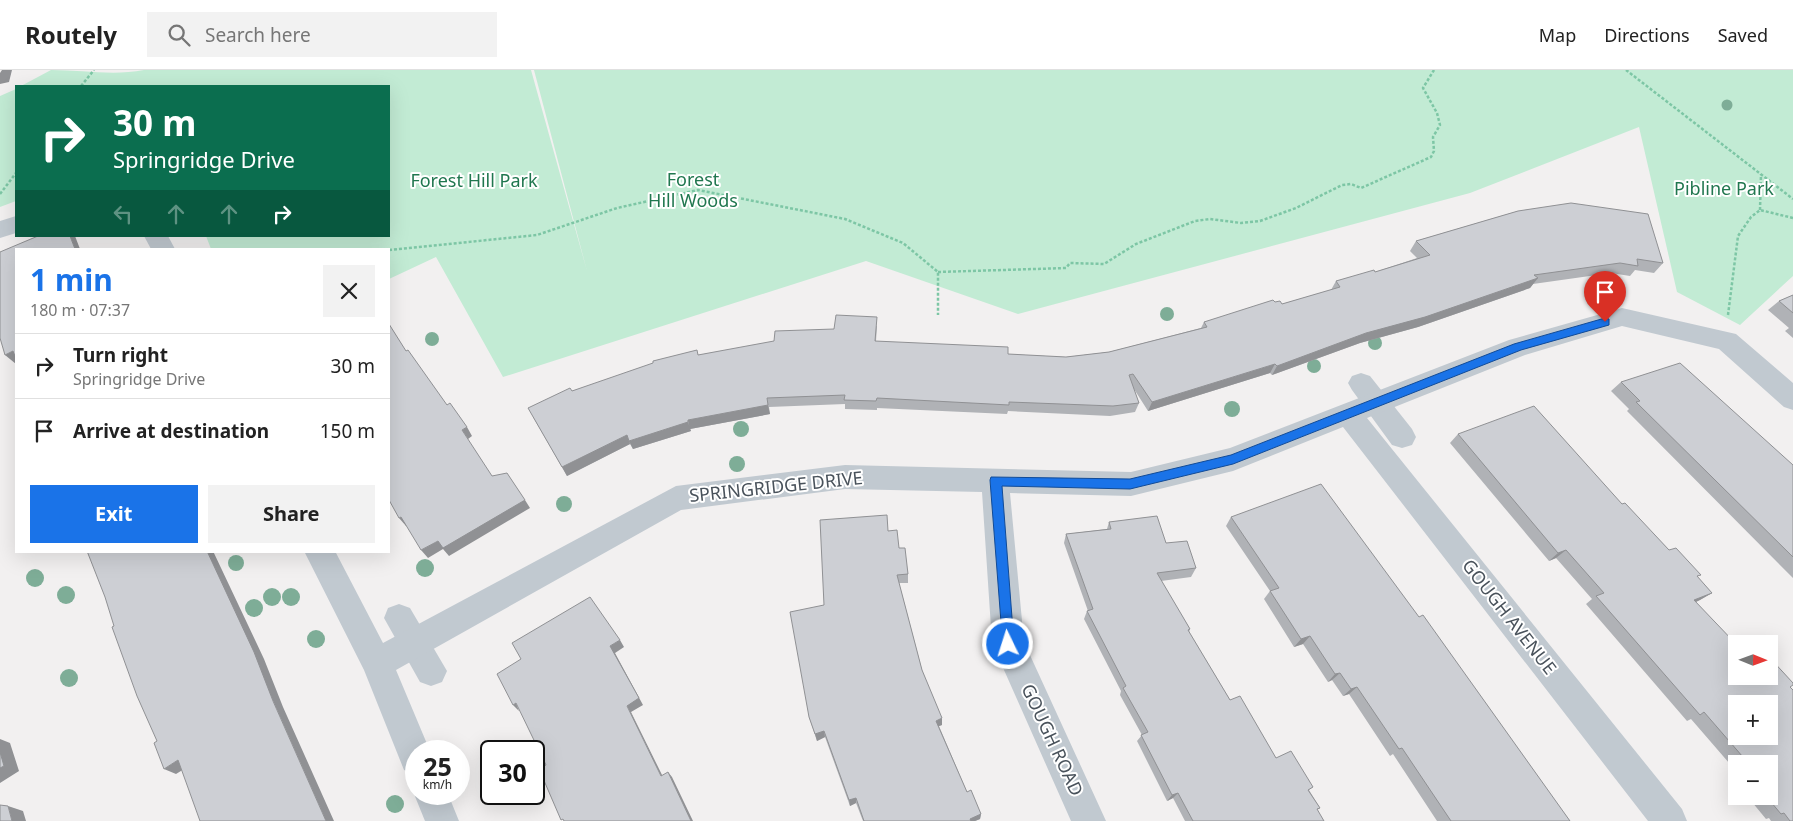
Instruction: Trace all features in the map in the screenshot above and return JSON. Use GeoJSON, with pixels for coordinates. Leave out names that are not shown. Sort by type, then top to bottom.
{"type":"FeatureCollection","features":[{"type":"Feature","properties":{"kind":"street"},"geometry":{"type":"LineString","coordinates":[[0,230],[15,224]]}},
{"type":"Feature","properties":{"kind":"street","name":"SPRINGRIDGE DRIVE"},"geometry":{"type":"LineString","coordinates":[[377,663],[407,631],[676,498],[845,476],[1130,484],[1233,459],[1348,414],[1368,393],[1622,317],[1727,341],[1793,400]]}},
{"type":"Feature","properties":{"kind":"street"},"geometry":{"type":"LineString","coordinates":[[1368,393],[1402,437]]}},
{"type":"Feature","properties":{"kind":"street","name":"GOUGH AVENUE"},"geometry":{"type":"LineString","coordinates":[[1348,414],[1670,821]]}},
{"type":"Feature","properties":{"kind":"street","name":"GOUGH ROAD"},"geometry":{"type":"LineString","coordinates":[[995,480],[1008,644],[1089,821]]}},
{"type":"Feature","properties":{"kind":"street"},"geometry":{"type":"LineString","coordinates":[[320,553],[377,663],[409,740]]}},
{"type":"Feature","properties":{"kind":"street"},"geometry":{"type":"LineString","coordinates":[[407,631],[431,671]]}},
{"type":"Feature","properties":{"kind":"street"},"geometry":{"type":"LineString","coordinates":[[435,805],[442,821]]}},
{"type":"Feature","properties":{"kind":"path"},"geometry":{"type":"LineString","coordinates":[[82,85],[94,70]]}},
{"type":"Feature","properties":{"kind":"path"},"geometry":{"type":"LineString","coordinates":[[390,250],[537,236],[617,208],[698,190],[845,219],[903,243],[938,272],[1066,268],[1070,263],[1104,264],[1109,258],[1168,230],[1205,219],[1245,223],[1288,214],[1342,185],[1351,184],[1361,188],[1431,157],[1434,151],[1433,137],[1440,125],[1437,113],[1423,88],[1434,70]]}},
{"type":"Feature","properties":{"kind":"path"},"geometry":{"type":"LineString","coordinates":[[1626,70],[1793,199]]}},
{"type":"Feature","properties":{"kind":"path"},"geometry":{"type":"LineString","coordinates":[[0,194],[15,174]]}},
{"type":"Feature","properties":{"kind":"path"},"geometry":{"type":"LineString","coordinates":[[1728,317],[1738,236],[1751,218],[1760,210],[1761,174]]}},
{"type":"Feature","properties":{"kind":"path"},"geometry":{"type":"LineString","coordinates":[[1760,210],[1793,218]]}},
{"type":"Feature","properties":{"kind":"path"},"geometry":{"type":"LineString","coordinates":[[938,272],[938,315]]}},
{"type":"Feature","properties":{"kind":"green space","name":"Forest Hill Woods"},"geometry":{"type":"Polygon","coordinates":[[[51,70],[109,73],[144,70],[531,70],[587,271],[534,70],[1793,70],[1793,276],[1740,325],[1677,292],[1639,127],[1470,193],[1018,314],[866,261],[503,377],[436,257],[390,279],[390,248],[211,248],[206,237],[390,237],[390,85],[23,85],[51,70]]]}},
{"type":"Feature","properties":{"kind":"green space"},"geometry":{"type":"Polygon","coordinates":[[[15,89],[15,201],[0,207],[0,96],[15,89]]]}},
{"type":"Feature","properties":{"kind":"building"},"geometry":{"type":"Polygon","coordinates":[[[1571,203],[1648,214],[1663,263],[1637,259],[1638,266],[1620,263],[1534,275],[1538,278],[1425,317],[1366,333],[1277,366],[1275,364],[1152,402],[1133,374],[1129,375],[1139,403],[1113,406],[1009,402],[1009,405],[877,398],[876,401],[844,400],[845,395],[767,398],[768,405],[688,420],[688,422],[629,441],[627,435],[562,467],[528,408],[570,388],[572,391],[653,363],[653,361],[697,350],[698,355],[774,341],[775,331],[834,329],[836,315],[877,317],[875,341],[1008,347],[1008,354],[1066,357],[1109,352],[1207,327],[1204,322],[1273,300],[1275,302],[1280,301],[1282,304],[1340,287],[1336,281],[1374,270],[1375,272],[1430,255],[1416,241],[1518,211],[1571,203]]]}},
{"type":"Feature","properties":{"kind":"building"},"geometry":{"type":"Polygon","coordinates":[[[36,237],[70,237],[75,248],[15,248],[15,356],[13,351],[5,355],[0,338],[0,252],[36,237]]]}},
{"type":"Feature","properties":{"kind":"building"},"geometry":{"type":"Polygon","coordinates":[[[1793,295],[1793,313],[1779,301],[1793,295]]]}},
{"type":"Feature","properties":{"kind":"building"},"geometry":{"type":"Polygon","coordinates":[[[390,326],[406,351],[408,350],[447,405],[450,403],[467,427],[462,430],[492,476],[507,473],[525,500],[443,548],[438,541],[421,550],[401,517],[399,518],[390,502],[390,326]]]}},
{"type":"Feature","properties":{"kind":"building"},"geometry":{"type":"Polygon","coordinates":[[[1680,363],[1793,465],[1793,557],[1636,402],[1640,401],[1621,382],[1680,363]]]}},
{"type":"Feature","properties":{"kind":"building"},"geometry":{"type":"Polygon","coordinates":[[[1534,406],[1622,504],[1625,503],[1669,550],[1676,548],[1701,575],[1697,576],[1712,593],[1694,600],[1728,636],[1728,685],[1778,685],[1778,667],[1793,683],[1790,687],[1793,690],[1793,821],[1790,821],[1784,813],[1781,814],[1774,805],[1778,805],[1778,755],[1741,755],[1733,745],[1778,745],[1778,695],[1728,695],[1728,740],[1704,712],[1700,715],[1596,596],[1604,593],[1566,550],[1558,553],[1458,434],[1534,406]]]}},
{"type":"Feature","properties":{"kind":"building"},"geometry":{"type":"Polygon","coordinates":[[[1321,484],[1419,617],[1423,615],[1570,821],[1451,821],[1402,748],[1399,749],[1357,687],[1351,689],[1340,673],[1335,674],[1310,636],[1301,639],[1270,591],[1279,588],[1231,517],[1321,484]]]}},
{"type":"Feature","properties":{"kind":"building"},"geometry":{"type":"Polygon","coordinates":[[[887,515],[888,531],[897,530],[899,548],[905,548],[908,574],[897,575],[922,670],[942,718],[936,721],[967,792],[971,790],[981,814],[970,819],[971,821],[864,821],[856,798],[849,800],[824,731],[815,734],[809,717],[790,612],[824,605],[820,520],[887,515]]]}},
{"type":"Feature","properties":{"kind":"building"},"geometry":{"type":"Polygon","coordinates":[[[1157,516],[1166,543],[1187,541],[1196,568],[1157,573],[1190,629],[1188,630],[1230,700],[1240,696],[1276,758],[1291,751],[1313,787],[1308,790],[1320,808],[1317,809],[1324,821],[1193,821],[1178,793],[1172,795],[1141,735],[1148,732],[1123,688],[1126,686],[1087,611],[1093,609],[1066,534],[1111,529],[1109,522],[1157,516]]]}},
{"type":"Feature","properties":{"kind":"building"},"geometry":{"type":"Polygon","coordinates":[[[88,553],[208,553],[254,652],[273,701],[326,821],[200,821],[178,760],[164,769],[154,743],[157,741],[137,696],[112,627],[114,626],[88,553]]]}},
{"type":"Feature","properties":{"kind":"building"},"geometry":{"type":"Polygon","coordinates":[[[590,597],[620,640],[610,646],[639,698],[627,706],[661,776],[668,772],[691,821],[561,820],[545,783],[545,740],[534,740],[516,703],[513,705],[497,674],[521,659],[512,643],[590,597]]]}},
{"type":"Feature","properties":{"kind":"building"},"geometry":{"type":"Polygon","coordinates":[[[0,752],[4,766],[0,768],[0,752]]]}},
{"type":"Feature","properties":{"kind":"building"},"geometry":{"type":"Polygon","coordinates":[[[0,805],[8,806],[12,821],[0,821],[0,805]]]}},
{"type":"Feature","properties":{"kind":"route"},"geometry":{"type":"LineString","coordinates":[[1008,644],[995,480],[1130,484],[1233,459],[1518,347],[1605,322]]}},
{"type":"Feature","properties":{"kind":"park label","name":"Forest Hill Park"},"geometry":{"type":"Point","coordinates":[474,181]}},
{"type":"Feature","properties":{"kind":"park label","name":"Pibline Park"},"geometry":{"type":"Point","coordinates":[1724,189]}}]}
